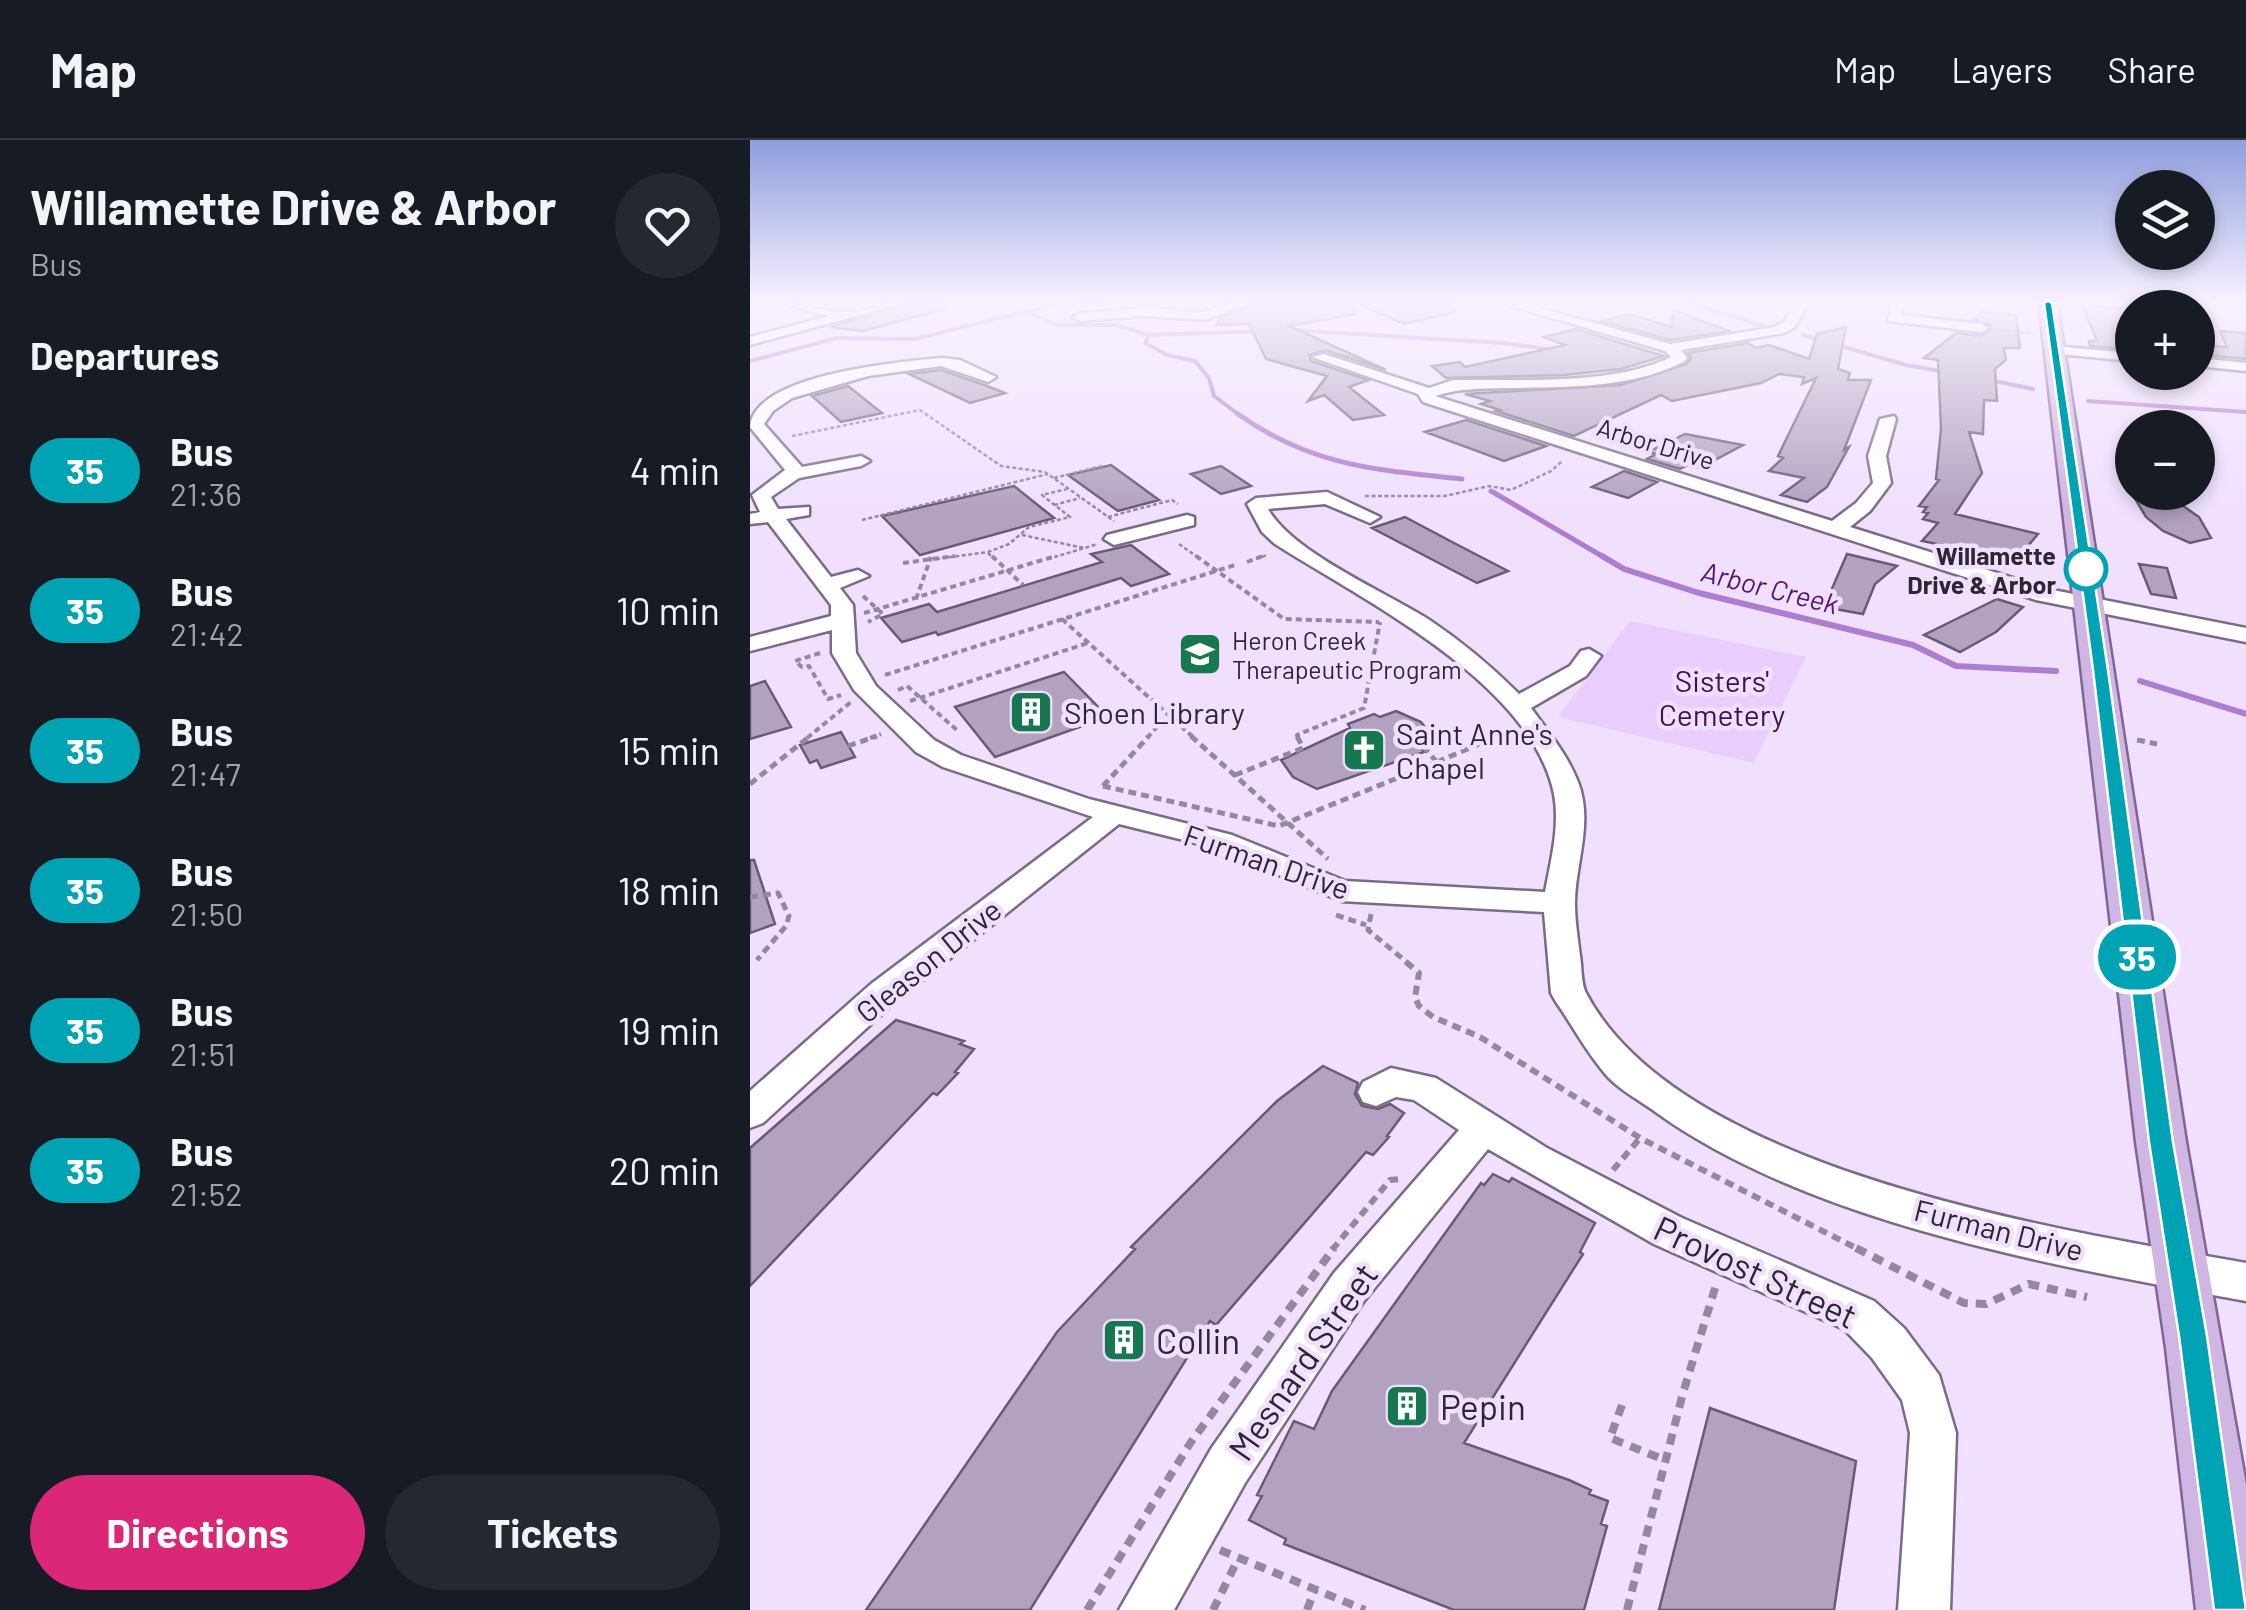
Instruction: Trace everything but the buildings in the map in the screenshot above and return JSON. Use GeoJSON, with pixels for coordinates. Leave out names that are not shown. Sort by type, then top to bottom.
{"type":"FeatureCollection","features":[{"type":"Feature","properties":{"kind":"main road"},"geometry":{"type":"LineString","coordinates":[[2056,372],[2161,1142],[2214,1276],[2231,1610]]}},
{"type":"Feature","properties":{"kind":"street"},"geometry":{"type":"LineString","coordinates":[[792,474],[794,468],[756,424],[760,414],[786,396],[815,384],[886,372]]}},
{"type":"Feature","properties":{"kind":"street"},"geometry":{"type":"LineString","coordinates":[[976,372],[988,377]]}},
{"type":"Feature","properties":{"kind":"street"},"geometry":{"type":"LineString","coordinates":[[1366,372],[1428,392]]}},
{"type":"Feature","properties":{"kind":"street","name":"Arbor Drive"},"geometry":{"type":"LineString","coordinates":[[1640,372],[1453,385],[1428,392],[1429,399],[1443,406],[2091,607],[2246,635]]}},
{"type":"Feature","properties":{"kind":"street"},"geometry":{"type":"LineString","coordinates":[[1836,528],[1863,508],[1882,484],[1877,456],[1888,419]]}},
{"type":"Feature","properties":{"kind":"street"},"geometry":{"type":"LineString","coordinates":[[802,511],[760,517],[761,494],[792,474],[861,461]]}},
{"type":"Feature","properties":{"kind":"street"},"geometry":{"type":"LineString","coordinates":[[1370,518],[1335,500],[1310,498],[1256,504],[1269,528],[1282,540],[1463,654],[1508,712],[1546,748],[1568,797],[1569,835],[1560,904]]}},
{"type":"Feature","properties":{"kind":"street"},"geometry":{"type":"LineString","coordinates":[[1114,539],[1186,514]]}},
{"type":"Feature","properties":{"kind":"street","name":"Furman Drive"},"geometry":{"type":"LineString","coordinates":[[760,517],[842,604],[854,627],[844,653],[853,672],[886,712],[926,746],[991,776],[1102,800],[1222,840],[1341,890],[1560,904],[1554,951],[1564,989],[1576,1011],[1612,1060],[1678,1114],[1760,1155],[1971,1226],[2214,1276]]}},
{"type":"Feature","properties":{"kind":"street"},"geometry":{"type":"LineString","coordinates":[[825,585],[858,576]]}},
{"type":"Feature","properties":{"kind":"street"},"geometry":{"type":"LineString","coordinates":[[750,644],[854,627]]}},
{"type":"Feature","properties":{"kind":"street"},"geometry":{"type":"LineString","coordinates":[[1508,712],[1578,671],[1589,656]]}},
{"type":"Feature","properties":{"kind":"street","name":"Gleason Drive"},"geometry":{"type":"LineString","coordinates":[[750,1112],[1102,800]]}},
{"type":"Feature","properties":{"kind":"street","name":"Provost Street"},"geometry":{"type":"LineString","coordinates":[[1376,1092],[1392,1082],[1422,1088],[1482,1129],[1595,1192],[1730,1260],[1859,1315],[1888,1343],[1923,1391],[1933,1433],[1924,1610]]}},
{"type":"Feature","properties":{"kind":"street","name":"Mesnard Street"},"geometry":{"type":"LineString","coordinates":[[1146,1610],[1228,1466],[1349,1287],[1482,1129]]}},
{"type":"Feature","properties":{"kind":"path"},"geometry":{"type":"LineString","coordinates":[[769,441],[920,410],[1002,466],[1048,474],[1108,517]]}},
{"type":"Feature","properties":{"kind":"path"},"geometry":{"type":"LineString","coordinates":[[850,424],[858,430]]}},
{"type":"Feature","properties":{"kind":"path"},"geometry":{"type":"LineString","coordinates":[[1335,500],[1383,493],[1454,496],[1489,484],[1511,490],[1552,471],[1566,456],[1581,449]]}},
{"type":"Feature","properties":{"kind":"path"},"geometry":{"type":"LineString","coordinates":[[1054,478],[1102,466]]}},
{"type":"Feature","properties":{"kind":"path"},"geometry":{"type":"LineString","coordinates":[[862,520],[1048,474]]}},
{"type":"Feature","properties":{"kind":"path"},"geometry":{"type":"LineString","coordinates":[[903,562],[988,552],[1022,535],[1029,527],[1070,517],[1042,496],[1069,489]]}},
{"type":"Feature","properties":{"kind":"path"},"geometry":{"type":"LineString","coordinates":[[1054,505],[1081,498]]}},
{"type":"Feature","properties":{"kind":"path"},"geometry":{"type":"LineString","coordinates":[[1134,510],[1172,500],[1186,514]]}},
{"type":"Feature","properties":{"kind":"path"},"geometry":{"type":"LineString","coordinates":[[854,627],[879,608],[1087,549],[1022,535]]}},
{"type":"Feature","properties":{"kind":"path"},"geometry":{"type":"LineString","coordinates":[[1177,542],[1284,619],[1380,622],[1364,708],[1298,735],[1303,748],[1235,776]]}},
{"type":"Feature","properties":{"kind":"path"},"geometry":{"type":"LineString","coordinates":[[988,552],[1023,584]]}},
{"type":"Feature","properties":{"kind":"path"},"geometry":{"type":"LineString","coordinates":[[916,599],[931,557]]}},
{"type":"Feature","properties":{"kind":"path"},"geometry":{"type":"LineString","coordinates":[[960,732],[917,699],[907,686],[897,690],[882,673],[1234,565]]}},
{"type":"Feature","properties":{"kind":"path"},"geometry":{"type":"LineString","coordinates":[[854,627],[883,614],[879,608]]}},
{"type":"Feature","properties":{"kind":"path"},"geometry":{"type":"LineString","coordinates":[[1062,619],[1338,868]]}},
{"type":"Feature","properties":{"kind":"path"},"geometry":{"type":"LineString","coordinates":[[917,699],[1088,643]]}},
{"type":"Feature","properties":{"kind":"path"},"geometry":{"type":"LineString","coordinates":[[750,784],[851,702],[850,696],[844,694],[828,698],[809,666],[798,665],[795,660],[820,652]]}},
{"type":"Feature","properties":{"kind":"path"},"geometry":{"type":"LineString","coordinates":[[1168,716],[1102,800],[1289,824],[1510,730],[1508,712]]}},
{"type":"Feature","properties":{"kind":"path"},"geometry":{"type":"LineString","coordinates":[[848,746],[884,733]]}},
{"type":"Feature","properties":{"kind":"path"},"geometry":{"type":"LineString","coordinates":[[1425,749],[1438,762]]}},
{"type":"Feature","properties":{"kind":"path"},"geometry":{"type":"LineString","coordinates":[[1424,769],[1454,780]]}},
{"type":"Feature","properties":{"kind":"path"},"geometry":{"type":"LineString","coordinates":[[750,897],[768,892],[778,894],[789,916],[786,926],[756,960]]}},
{"type":"Feature","properties":{"kind":"path"},"geometry":{"type":"LineString","coordinates":[[1595,1192],[1640,1138]]}},
{"type":"Feature","properties":{"kind":"path"},"geometry":{"type":"LineString","coordinates":[[1627,1610],[1706,1308],[1730,1260]]}},
{"type":"Feature","properties":{"kind":"path"},"geometry":{"type":"LineString","coordinates":[[1622,1405],[1610,1438],[1666,1460]]}},
{"type":"Feature","properties":{"kind":"path"},"geometry":{"type":"LineString","coordinates":[[1228,1533],[1220,1550],[1365,1610]]}},
{"type":"Feature","properties":{"kind":"path"},"geometry":{"type":"LineString","coordinates":[[1213,1610],[1239,1558]]}},
{"type":"Feature","properties":{"kind":"path"},"geometry":{"type":"LineString","coordinates":[[1307,1610],[1315,1589]]}},
{"type":"Feature","properties":{"kind":"green space","name":"Sisters' Cemetery"},"geometry":{"type":"Polygon","coordinates":[[[1630,621],[1806,657],[1754,763],[1558,717],[1630,621]]]}},
{"type":"Feature","properties":{"kind":"waterway","name":"Arbor Creek"},"geometry":{"type":"LineString","coordinates":[[1204,372],[1214,396],[1238,414]]}},
{"type":"Feature","properties":{"kind":"waterway"},"geometry":{"type":"LineString","coordinates":[[1989,380],[2033,389]]}},
{"type":"Feature","properties":{"kind":"waterway"},"geometry":{"type":"LineString","coordinates":[[2088,401],[2246,412]]}},
{"type":"Feature","properties":{"kind":"waterway","name":"Arbor Creek"},"geometry":{"type":"LineString","coordinates":[[1238,414],[1292,445],[1345,463],[1462,479]]}},
{"type":"Feature","properties":{"kind":"waterway","name":"Arbor Creek"},"geometry":{"type":"LineString","coordinates":[[1238,414],[1242,417]]}},
{"type":"Feature","properties":{"kind":"waterway","name":"Arbor Creek"},"geometry":{"type":"LineString","coordinates":[[1491,491],[1607,559]]}},
{"type":"Feature","properties":{"kind":"waterway","name":"Arbor Creek"},"geometry":{"type":"LineString","coordinates":[[1602,556],[1624,569],[1699,593],[1913,645],[1956,666],[2056,671]]}},
{"type":"Feature","properties":{"kind":"waterway","name":"Arbor Creek"},"geometry":{"type":"LineString","coordinates":[[2140,681],[2246,714]]}},
{"type":"Feature","properties":{"kind":"bus line","name":"35"},"geometry":{"type":"LineString","coordinates":[[2058,372],[2161,1142],[2231,1610]]}},
{"type":"Feature","properties":{"kind":"place","name":"Willamette Drive & Arbor"},"geometry":{"type":"Point","coordinates":[2086,569]}},
{"type":"Feature","properties":{"kind":"place","name":"Heron Creek Therapeutic Program"},"geometry":{"type":"Point","coordinates":[1200,654]}},
{"type":"Feature","properties":{"kind":"place","name":"Shoen Library"},"geometry":{"type":"Point","coordinates":[1031,712]}},
{"type":"Feature","properties":{"kind":"place","name":"Saint Anne's Chapel"},"geometry":{"type":"Point","coordinates":[1364,750]}},
{"type":"Feature","properties":{"kind":"place","name":"Collin"},"geometry":{"type":"Point","coordinates":[1124,1340]}},
{"type":"Feature","properties":{"kind":"place","name":"Pepin"},"geometry":{"type":"Point","coordinates":[1407,1406]}}]}
